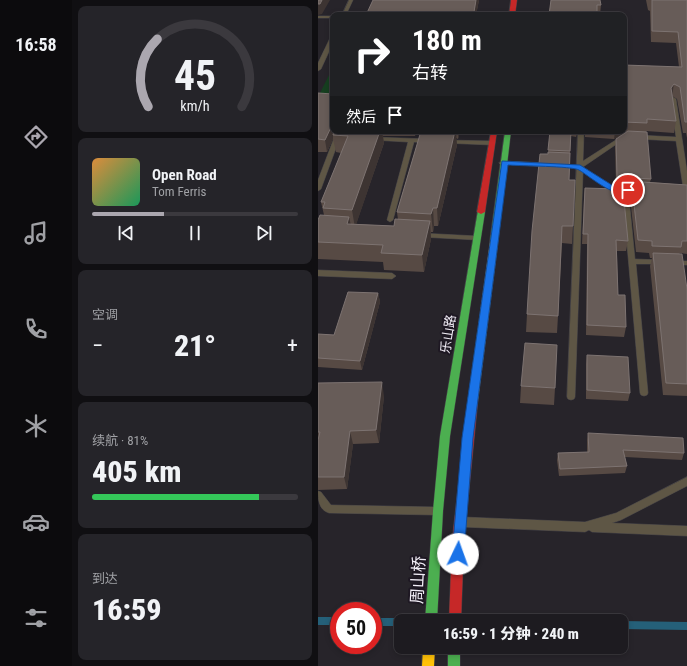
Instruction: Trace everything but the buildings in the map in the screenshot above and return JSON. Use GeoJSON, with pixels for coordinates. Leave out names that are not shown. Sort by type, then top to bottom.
{"type":"FeatureCollection","features":[{"type":"Feature","properties":{"kind":"main road"},"geometry":{"type":"LineString","coordinates":[[512,12],[514,0]]}},
{"type":"Feature","properties":{"kind":"main road","name":"乐山路"},"geometry":{"type":"LineString","coordinates":[[455,614],[460,522],[449,510],[446,436],[494,134]]}},
{"type":"Feature","properties":{"kind":"main road","name":"乐山路"},"geometry":{"type":"LineString","coordinates":[[436,542],[449,510],[468,438],[508,134]]}},
{"type":"Feature","properties":{"kind":"main road","name":"周山桥"},"geometry":{"type":"LineString","coordinates":[[431,614],[436,542]]}},
{"type":"Feature","properties":{"kind":"main road"},"geometry":{"type":"LineString","coordinates":[[428,666],[429,654]]}},
{"type":"Feature","properties":{"kind":"main road"},"geometry":{"type":"LineString","coordinates":[[454,654],[454,666]]}},
{"type":"Feature","properties":{"kind":"lane"},"geometry":{"type":"LineString","coordinates":[[345,12],[351,0]]}},
{"type":"Feature","properties":{"kind":"lane"},"geometry":{"type":"LineString","coordinates":[[318,17],[330,17]]}},
{"type":"Feature","properties":{"kind":"lane"},"geometry":{"type":"LineString","coordinates":[[318,69],[321,56],[330,42]]}},
{"type":"Feature","properties":{"kind":"lane"},"geometry":{"type":"LineString","coordinates":[[673,99],[685,193]]}},
{"type":"Feature","properties":{"kind":"lane"},"geometry":{"type":"LineString","coordinates":[[571,397],[576,167],[581,134]]}},
{"type":"Feature","properties":{"kind":"lane"},"geometry":{"type":"LineString","coordinates":[[576,167],[625,136],[679,139]]}},
{"type":"Feature","properties":{"kind":"lane"},"geometry":{"type":"LineString","coordinates":[[318,189],[337,138],[345,138]]}},
{"type":"Feature","properties":{"kind":"lane"},"geometry":{"type":"LineString","coordinates":[[367,139],[417,139],[492,143]]}},
{"type":"Feature","properties":{"kind":"lane"},"geometry":{"type":"LineString","coordinates":[[390,220],[417,139]]}},
{"type":"Feature","properties":{"kind":"lane"},"geometry":{"type":"LineString","coordinates":[[490,162],[558,166]]}},
{"type":"Feature","properties":{"kind":"lane"},"geometry":{"type":"LineString","coordinates":[[576,167],[626,198],[644,393]]}},
{"type":"Feature","properties":{"kind":"lane"},"geometry":{"type":"LineString","coordinates":[[613,189],[628,190]]}},
{"type":"Feature","properties":{"kind":"lane"},"geometry":{"type":"LineString","coordinates":[[410,234],[493,239]]}},
{"type":"Feature","properties":{"kind":"lane"},"geometry":{"type":"LineString","coordinates":[[632,261],[687,263]]}},
{"type":"Feature","properties":{"kind":"lane"},"geometry":{"type":"LineString","coordinates":[[318,273],[392,276]]}},
{"type":"Feature","properties":{"kind":"lane"},"geometry":{"type":"LineString","coordinates":[[585,527],[618,517],[687,481]]}},
{"type":"Feature","properties":{"kind":"lane"},"geometry":{"type":"LineString","coordinates":[[318,495],[328,509],[449,510]]}},
{"type":"Feature","properties":{"kind":"lane"},"geometry":{"type":"LineString","coordinates":[[460,522],[687,531]]}},
{"type":"Feature","properties":{"kind":"green space"},"geometry":{"type":"Polygon","coordinates":[[[330,73],[330,94],[320,93],[330,73]]]}},
{"type":"Feature","properties":{"kind":"waterway"},"geometry":{"type":"LineString","coordinates":[[318,621],[330,621]]}},
{"type":"Feature","properties":{"kind":"waterway"},"geometry":{"type":"LineString","coordinates":[[382,622],[394,622]]}},
{"type":"Feature","properties":{"kind":"waterway"},"geometry":{"type":"LineString","coordinates":[[628,625],[687,626]]}},
{"type":"Feature","properties":{"kind":"traffic: fast"},"geometry":{"type":"LineString","coordinates":[[494,242],[508,134]]}},
{"type":"Feature","properties":{"kind":"traffic: fast"},"geometry":{"type":"LineString","coordinates":[[431,614],[438,511],[445,436],[481,212]]}},
{"type":"Feature","properties":{"kind":"traffic: fast"},"geometry":{"type":"LineString","coordinates":[[454,654],[454,666]]}},
{"type":"Feature","properties":{"kind":"traffic: slow"},"geometry":{"type":"LineString","coordinates":[[473,400],[494,242]]}},
{"type":"Feature","properties":{"kind":"traffic: slow"},"geometry":{"type":"LineString","coordinates":[[428,666],[429,654]]}},
{"type":"Feature","properties":{"kind":"traffic: jam"},"geometry":{"type":"LineString","coordinates":[[512,12],[514,0]]}},
{"type":"Feature","properties":{"kind":"traffic: jam"},"geometry":{"type":"LineString","coordinates":[[481,212],[494,134]]}},
{"type":"Feature","properties":{"kind":"traffic: jam"},"geometry":{"type":"LineString","coordinates":[[455,614],[458,541],[473,400]]}},
{"type":"Feature","properties":{"kind":"route"},"geometry":{"type":"LineString","coordinates":[[458,554],[468,438],[493,239],[505,163],[580,167],[613,189],[628,190]]}}]}
